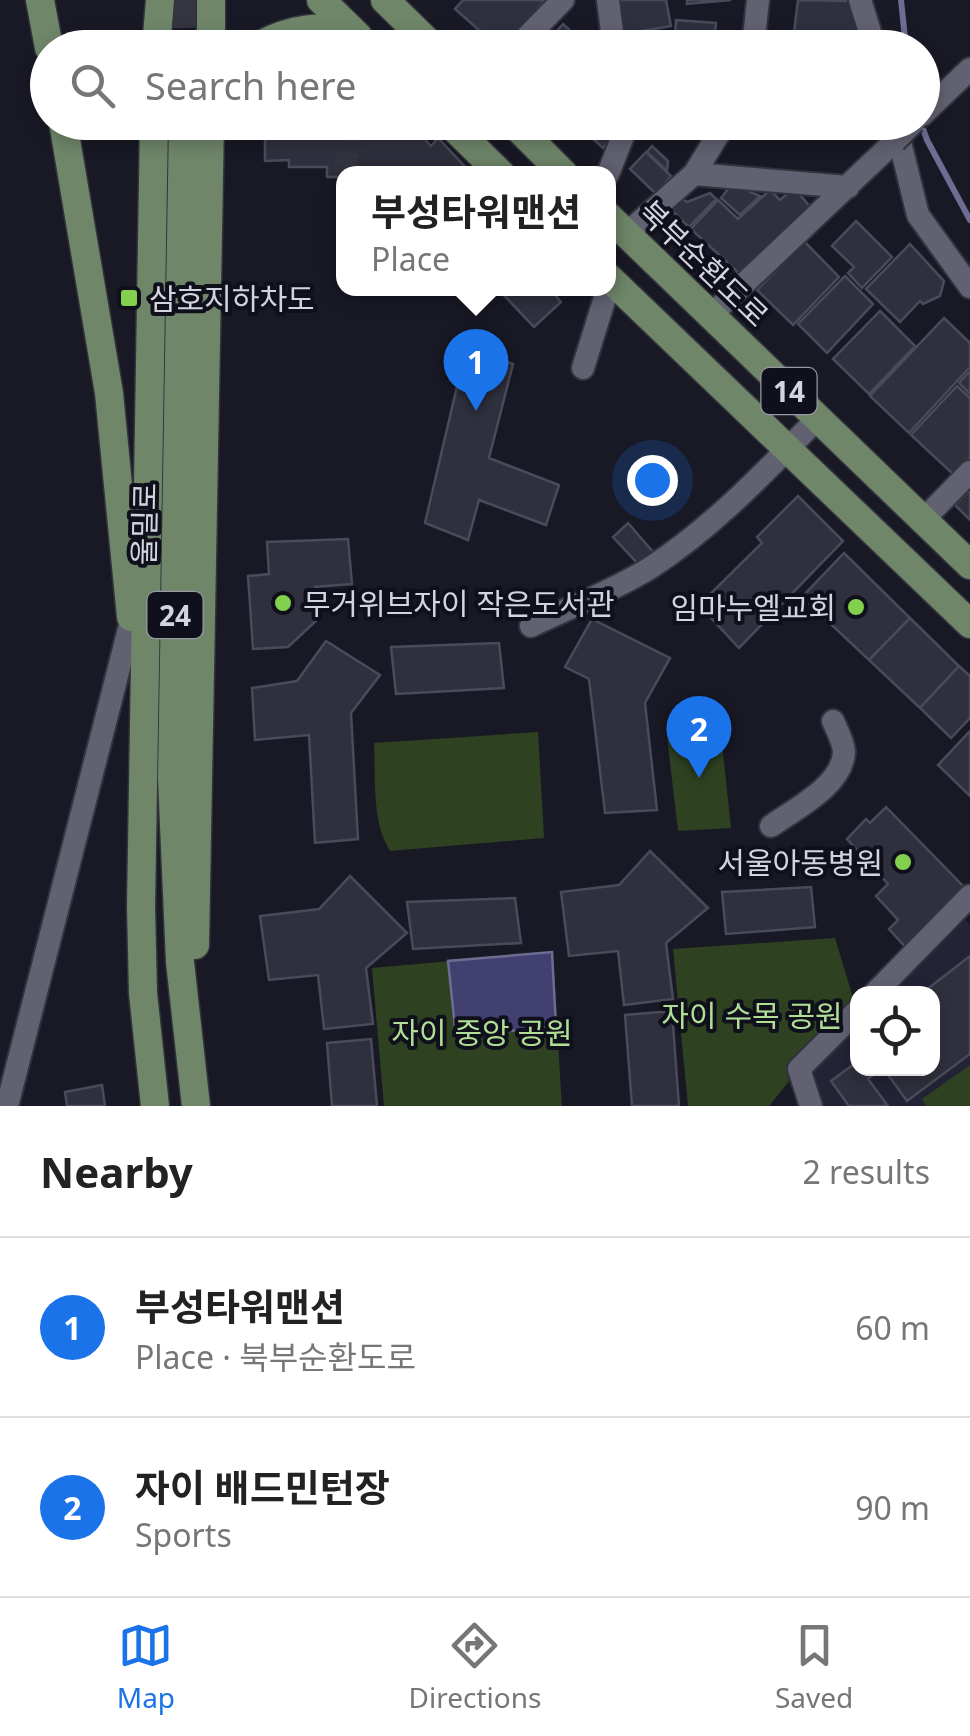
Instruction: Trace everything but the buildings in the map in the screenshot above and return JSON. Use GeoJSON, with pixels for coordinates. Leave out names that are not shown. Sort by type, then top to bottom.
{"type":"FeatureCollection","features":[{"type":"Feature","properties":{"kind":"main road"},"geometry":{"type":"LineString","coordinates":[[40,0],[46,30]]}},
{"type":"Feature","properties":{"kind":"main road"},"geometry":{"type":"LineString","coordinates":[[210,0],[211,30]]}},
{"type":"Feature","properties":{"kind":"main road"},"geometry":{"type":"LineString","coordinates":[[321,0],[352,30]]}},
{"type":"Feature","properties":{"kind":"main road"},"geometry":{"type":"LineString","coordinates":[[385,0],[416,30]]}},
{"type":"Feature","properties":{"kind":"main road"},"geometry":{"type":"LineString","coordinates":[[156,30],[157,5]]}},
{"type":"Feature","properties":{"kind":"main road"},"geometry":{"type":"LineString","coordinates":[[302,30],[338,30]]}},
{"type":"Feature","properties":{"kind":"main road"},"geometry":{"type":"LineString","coordinates":[[67,140],[110,393],[144,778]]}},
{"type":"Feature","properties":{"kind":"main road"},"geometry":{"type":"LineString","coordinates":[[154,140],[141,907],[143,993],[155,1106]]}},
{"type":"Feature","properties":{"kind":"main road","name":"울밀로"},"geometry":{"type":"LineString","coordinates":[[183,140],[172,780],[180,962],[198,1106]]}},
{"type":"Feature","properties":{"kind":"main road"},"geometry":{"type":"LineString","coordinates":[[198,1106],[196,922],[210,140]]}},
{"type":"Feature","properties":{"kind":"main road"},"geometry":{"type":"LineString","coordinates":[[466,140],[493,166]]}},
{"type":"Feature","properties":{"kind":"main road"},"geometry":{"type":"LineString","coordinates":[[530,140],[556,166]]}},
{"type":"Feature","properties":{"kind":"main road","name":"북부순환도로"},"geometry":{"type":"LineString","coordinates":[[618,225],[970,566]]}},
{"type":"Feature","properties":{"kind":"main road","name":"14"},"geometry":{"type":"LineString","coordinates":[[616,290],[970,624]]}},
{"type":"Feature","properties":{"kind":"street"},"geometry":{"type":"LineString","coordinates":[[533,30],[562,0]]}},
{"type":"Feature","properties":{"kind":"street"},"geometry":{"type":"LineString","coordinates":[[608,0],[612,30]]}},
{"type":"Feature","properties":{"kind":"street"},"geometry":{"type":"LineString","coordinates":[[755,30],[758,0]]}},
{"type":"Feature","properties":{"kind":"street"},"geometry":{"type":"LineString","coordinates":[[860,0],[869,30]]}},
{"type":"Feature","properties":{"kind":"street"},"geometry":{"type":"LineString","coordinates":[[940,97],[970,69]]}},
{"type":"Feature","properties":{"kind":"street"},"geometry":{"type":"LineString","coordinates":[[611,166],[621,140]]}},
{"type":"Feature","properties":{"kind":"street"},"geometry":{"type":"LineString","coordinates":[[618,225],[694,174],[715,140]]}},
{"type":"Feature","properties":{"kind":"street"},"geometry":{"type":"LineString","coordinates":[[711,315],[848,187],[888,140]]}},
{"type":"Feature","properties":{"kind":"street"},"geometry":{"type":"LineString","coordinates":[[897,140],[918,215],[970,287]]}},
{"type":"Feature","properties":{"kind":"street"},"geometry":{"type":"LineString","coordinates":[[694,174],[848,187]]}},
{"type":"Feature","properties":{"kind":"street"},"geometry":{"type":"LineString","coordinates":[[584,368],[605,296]]}},
{"type":"Feature","properties":{"kind":"street"},"geometry":{"type":"LineString","coordinates":[[531,626],[645,571],[685,544],[738,499],[818,418]]}},
{"type":"Feature","properties":{"kind":"street"},"geometry":{"type":"LineString","coordinates":[[924,520],[970,472]]}},
{"type":"Feature","properties":{"kind":"street"},"geometry":{"type":"LineString","coordinates":[[7,1106],[131,622]]}},
{"type":"Feature","properties":{"kind":"street"},"geometry":{"type":"LineString","coordinates":[[771,826],[838,773],[844,751],[834,721]]}},
{"type":"Feature","properties":{"kind":"street"},"geometry":{"type":"LineString","coordinates":[[882,986],[970,896]]}},
{"type":"Feature","properties":{"kind":"street"},"geometry":{"type":"LineString","coordinates":[[810,1106],[799,1069],[850,1018]]}},
{"type":"Feature","properties":{"kind":"shaded area"},"geometry":{"type":"Polygon","coordinates":[[[954,912],[970,924],[970,1106],[811,1106],[799,1069],[850,1017],[850,1076],[940,1076],[940,986],[881,986],[954,912]]]}},
{"type":"Feature","properties":{"kind":"shaded area"},"geometry":{"type":"Polygon","coordinates":[[[552,952],[556,1026],[456,1037],[448,961],[552,952]]]}},
{"type":"Feature","properties":{"kind":"green space"},"geometry":{"type":"Polygon","coordinates":[[[720,724],[731,828],[678,831],[666,728],[720,724]]]}},
{"type":"Feature","properties":{"kind":"green space"},"geometry":{"type":"Polygon","coordinates":[[[538,732],[544,838],[390,851],[377,812],[374,743],[538,732]]]}},
{"type":"Feature","properties":{"kind":"green space","name":"자이 수목 공원"},"geometry":{"type":"Polygon","coordinates":[[[835,938],[850,988],[850,1018],[769,1106],[688,1106],[673,949],[835,938]]]}},
{"type":"Feature","properties":{"kind":"green space","name":"자이 중앙 공원"},"geometry":{"type":"Polygon","coordinates":[[[552,952],[562,1106],[384,1106],[372,968],[552,952]]]}},
{"type":"Feature","properties":{"kind":"green space"},"geometry":{"type":"Polygon","coordinates":[[[970,1065],[970,1106],[926,1106],[922,1099],[970,1065]]]}},
{"type":"Feature","properties":{"kind":"waterway"},"geometry":{"type":"LineString","coordinates":[[901,0],[904,30]]}},
{"type":"Feature","properties":{"kind":"waterway"},"geometry":{"type":"LineString","coordinates":[[927,140],[970,220]]}},
{"type":"Feature","properties":{"kind":"tunnel"},"geometry":{"type":"LineString","coordinates":[[183,0],[184,30]]}},
{"type":"Feature","properties":{"kind":"tunnel"},"geometry":{"type":"LineString","coordinates":[[346,166],[348,140]]}},
{"type":"Feature","properties":{"kind":"place","name":"삼호지하차도"},"geometry":{"type":"Point","coordinates":[129,298]}},
{"type":"Feature","properties":{"kind":"place","name":"부성타워맨션"},"geometry":{"type":"Point","coordinates":[476,411]}},
{"type":"Feature","properties":{"kind":"place","name":"무거위브자이 작은도서관"},"geometry":{"type":"Point","coordinates":[283,603]}},
{"type":"Feature","properties":{"kind":"place","name":"임마누엘교회"},"geometry":{"type":"Point","coordinates":[856,607]}},
{"type":"Feature","properties":{"kind":"place","name":"자이 배드민턴장"},"geometry":{"type":"Point","coordinates":[699,778]}},
{"type":"Feature","properties":{"kind":"place","name":"서울아동병원"},"geometry":{"type":"Point","coordinates":[903,862]}}]}
